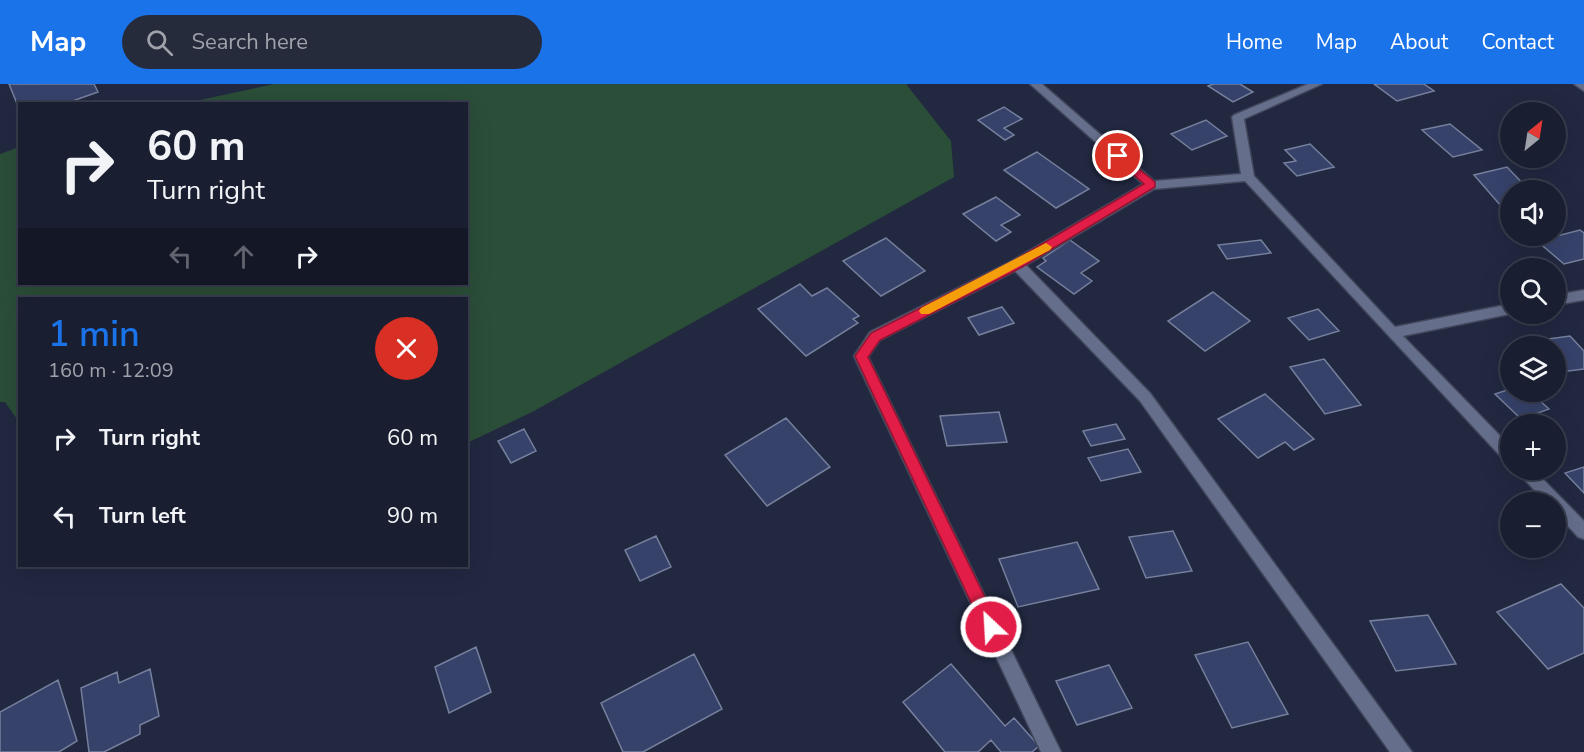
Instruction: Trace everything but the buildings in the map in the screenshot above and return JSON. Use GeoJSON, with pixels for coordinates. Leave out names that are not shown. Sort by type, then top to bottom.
{"type":"FeatureCollection","features":[{"type":"Feature","properties":{"kind":"street"},"geometry":{"type":"LineString","coordinates":[[1035,84],[1151,185]]}},
{"type":"Feature","properties":{"kind":"street"},"geometry":{"type":"LineString","coordinates":[[1317,84],[1238,117],[1248,177],[1500,446]]}},
{"type":"Feature","properties":{"kind":"street"},"geometry":{"type":"LineString","coordinates":[[1578,84],[1584,88]]}},
{"type":"Feature","properties":{"kind":"street"},"geometry":{"type":"LineString","coordinates":[[1051,752],[861,356],[875,336],[1017,264],[1151,185],[1248,177]]}},
{"type":"Feature","properties":{"kind":"street"},"geometry":{"type":"LineString","coordinates":[[1017,264],[1145,397],[1402,752]]}},
{"type":"Feature","properties":{"kind":"street"},"geometry":{"type":"LineString","coordinates":[[1566,298],[1584,295]]}},
{"type":"Feature","properties":{"kind":"street"},"geometry":{"type":"LineString","coordinates":[[1392,333],[1500,311]]}},
{"type":"Feature","properties":{"kind":"street"},"geometry":{"type":"LineString","coordinates":[[1534,480],[1584,532]]}},
{"type":"Feature","properties":{"kind":"green space"},"geometry":{"type":"Polygon","coordinates":[[[274,84],[906,84],[951,141],[954,177],[534,411],[468,443],[468,297],[18,297],[18,421],[5,402],[0,402],[0,154],[18,147],[18,285],[468,285],[468,102],[191,102],[274,84]]]}},
{"type":"Feature","properties":{"kind":"slow traffic"},"geometry":{"type":"LineString","coordinates":[[925,311],[1046,247]]}},
{"type":"Feature","properties":{"kind":"route"},"geometry":{"type":"LineString","coordinates":[[991,627],[861,356],[875,336],[1017,264],[1151,185],[1118,156]]}}]}
